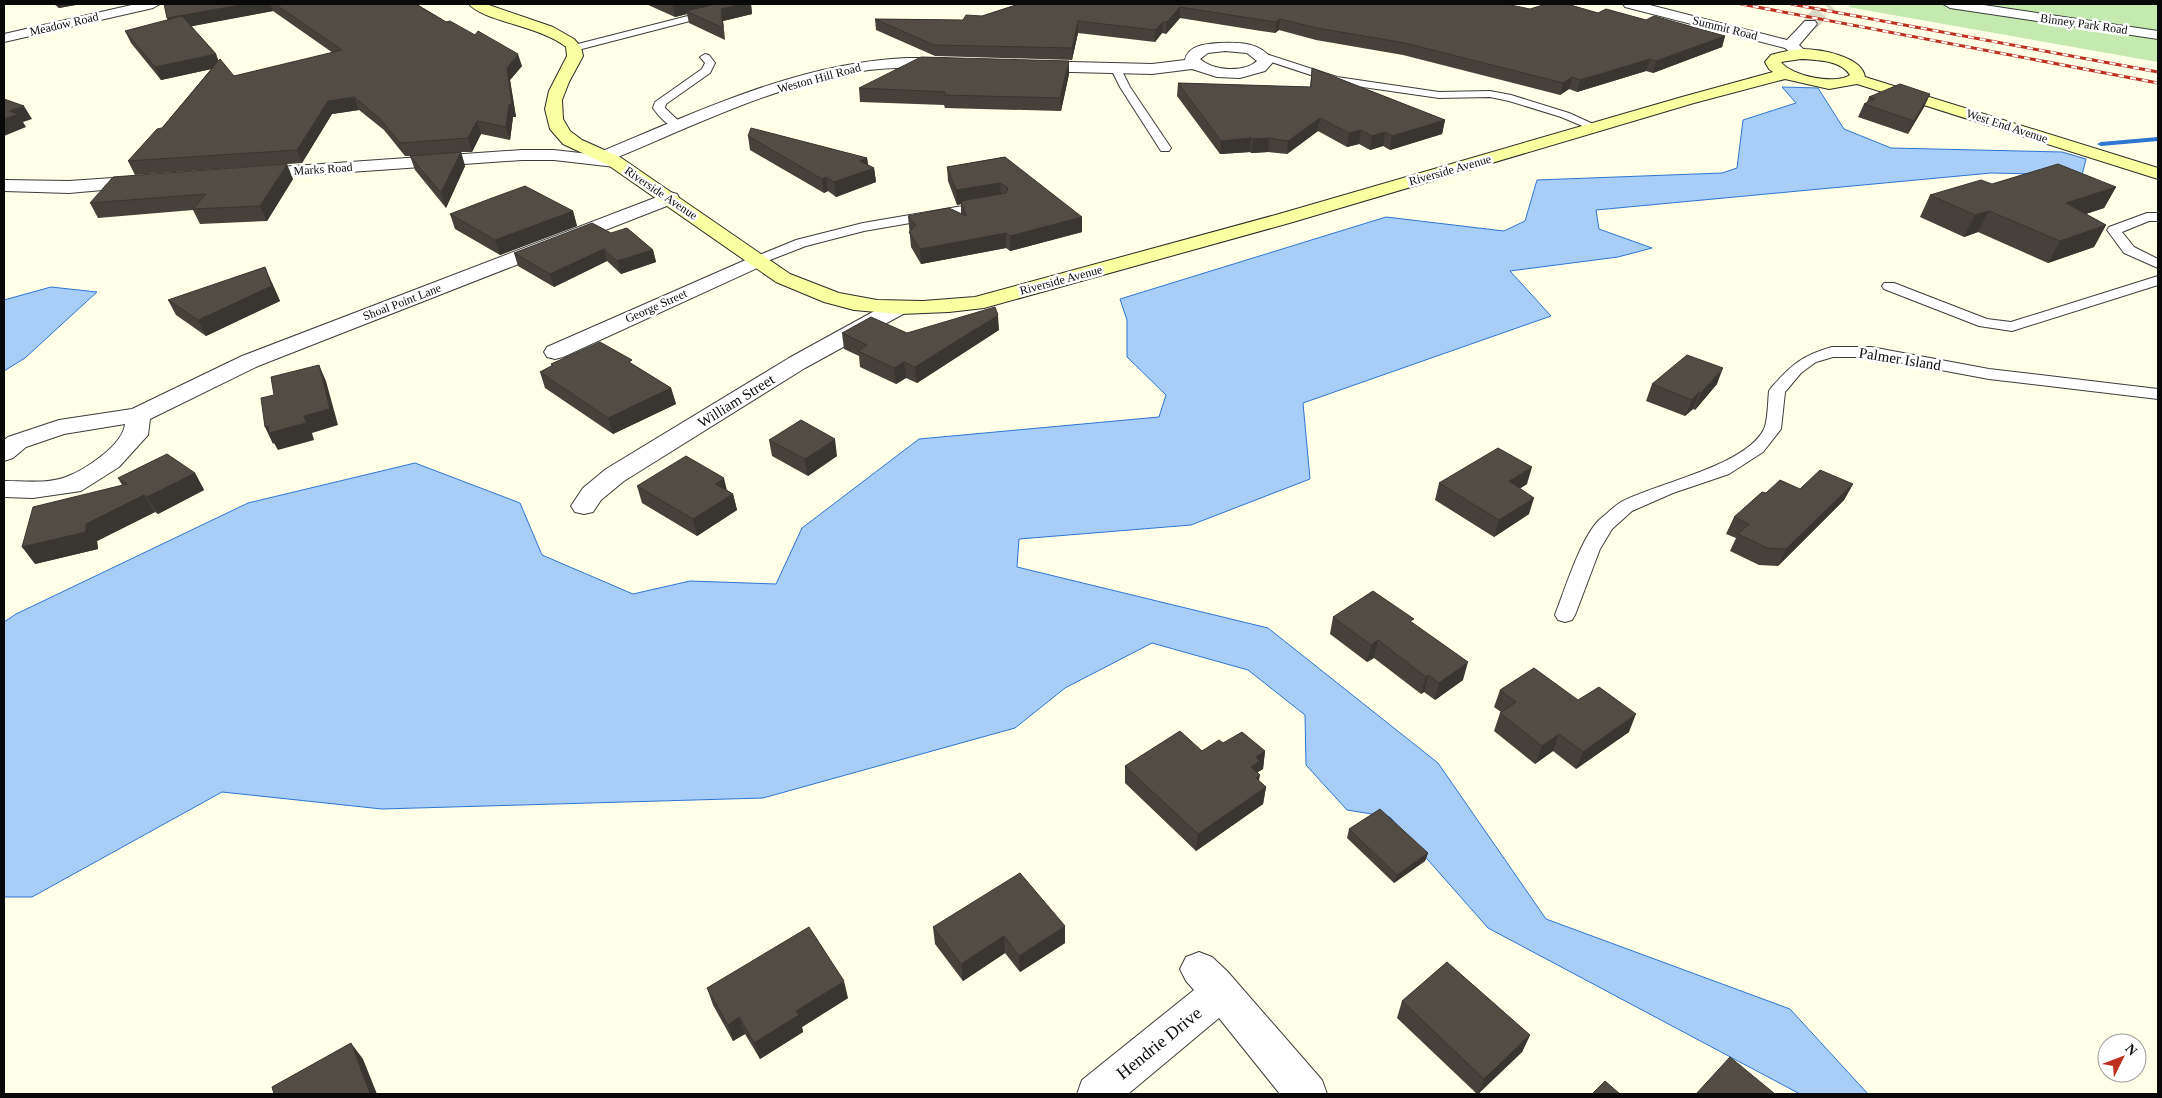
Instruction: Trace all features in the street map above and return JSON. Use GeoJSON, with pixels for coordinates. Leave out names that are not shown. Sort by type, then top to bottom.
{"type":"FeatureCollection","features":[{"type":"Feature","properties":{"kind":"street","name":"Meadow Road"},"geometry":{"type":"LineString","coordinates":[[4,38],[153,4]]}},
{"type":"Feature","properties":{"kind":"street"},"geometry":{"type":"LineString","coordinates":[[476,4],[557,36],[570,43],[574,48],[575,56],[556,88],[552,108],[559,130]]}},
{"type":"Feature","properties":{"kind":"street","name":"Summit Road"},"geometry":{"type":"LineString","coordinates":[[1630,4],[1796,50]]}},
{"type":"Feature","properties":{"kind":"street","name":"Binney Park Road"},"geometry":{"type":"LineString","coordinates":[[1950,4],[2158,35]]}},
{"type":"Feature","properties":{"kind":"street"},"geometry":{"type":"LineString","coordinates":[[4,22],[20,34]]}},
{"type":"Feature","properties":{"kind":"street"},"geometry":{"type":"LineString","coordinates":[[1796,50],[1810,24]]}},
{"type":"Feature","properties":{"kind":"street"},"geometry":{"type":"LineString","coordinates":[[1014,66],[1152,69],[1194,64],[1215,72],[1245,72],[1262,66],[1264,58],[1260,54],[1242,48],[1209,48],[1194,54],[1192,57],[1194,64]]}},
{"type":"Feature","properties":{"kind":"street"},"geometry":{"type":"LineString","coordinates":[[1796,50],[1849,65],[1858,72],[1856,79],[1838,83],[1825,83],[1804,80],[1778,70],[1773,62],[1796,50]]}},
{"type":"Feature","properties":{"kind":"street","name":"Weston Hill Road"},"geometry":{"type":"LineString","coordinates":[[610,159],[678,126],[780,88],[842,70],[886,64],[957,64]]}},
{"type":"Feature","properties":{"kind":"street","name":"Riverside Avenue"},"geometry":{"type":"LineString","coordinates":[[559,130],[573,142],[610,159],[670,198],[783,278],[816,294],[870,307],[934,308],[976,302],[1031,288],[1320,208],[1740,85],[1785,74]]}},
{"type":"Feature","properties":{"kind":"street","name":"West End Avenue"},"geometry":{"type":"LineString","coordinates":[[1856,79],[2158,174]]}},
{"type":"Feature","properties":{"kind":"street","name":"Marks Road"},"geometry":{"type":"LineString","coordinates":[[522,154],[543,143],[559,130]]}},
{"type":"Feature","properties":{"kind":"street","name":"Marks Road"},"geometry":{"type":"LineString","coordinates":[[240,175],[522,154],[610,159]]}},
{"type":"Feature","properties":{"kind":"street"},"geometry":{"type":"LineString","coordinates":[[4,186],[38,187],[162,181]]}},
{"type":"Feature","properties":{"kind":"street"},"geometry":{"type":"LineString","coordinates":[[4,196],[38,187]]}},
{"type":"Feature","properties":{"kind":"street","name":"Shoal Point Lane"},"geometry":{"type":"LineString","coordinates":[[4,452],[17,442],[59,427],[138,415],[250,361],[670,198]]}},
{"type":"Feature","properties":{"kind":"street","name":"George Street"},"geometry":{"type":"LineString","coordinates":[[555,352],[757,261]]}},
{"type":"Feature","properties":{"kind":"street","name":"William Street"},"geometry":{"type":"LineString","coordinates":[[584,506],[592,494],[615,475],[797,363],[896,308]]}},
{"type":"Feature","properties":{"kind":"street"},"geometry":{"type":"LineString","coordinates":[[4,489],[33,490],[72,485],[110,462],[136,435],[138,415]]}},
{"type":"Feature","properties":{"kind":"street","name":"Hendrie Drive"},"geometry":{"type":"LineString","coordinates":[[1097,1094],[1210,980],[1281,1067],[1307,1094]]}},
{"type":"Feature","properties":{"kind":"lane"},"geometry":{"type":"LineString","coordinates":[[574,48],[745,4]]}},
{"type":"Feature","properties":{"kind":"lane"},"geometry":{"type":"LineString","coordinates":[[1260,54],[1335,80],[1403,92],[1439,95],[1490,94],[1511,98],[1565,115],[1596,128]]}},
{"type":"Feature","properties":{"kind":"lane"},"geometry":{"type":"LineString","coordinates":[[678,126],[663,114],[659,108],[661,102],[706,71],[710,63],[705,57]]}},
{"type":"Feature","properties":{"kind":"lane"},"geometry":{"type":"LineString","coordinates":[[1116,69],[1125,88],[1165,148]]}},
{"type":"Feature","properties":{"kind":"lane"},"geometry":{"type":"LineString","coordinates":[[757,261],[801,243],[863,227],[1002,203]]}},
{"type":"Feature","properties":{"kind":"lane"},"geometry":{"type":"LineString","coordinates":[[2158,217],[2147,217],[2114,230],[2129,250],[2158,264]]}},
{"type":"Feature","properties":{"kind":"lane"},"geometry":{"type":"LineString","coordinates":[[1889,286],[1984,323],[2012,326],[2158,280]]}},
{"type":"Feature","properties":{"kind":"lane","name":"Palmer Island"},"geometry":{"type":"LineString","coordinates":[[1565,615],[1591,550],[1605,525],[1626,506],[1667,489],[1723,470],[1757,448],[1773,429],[1777,391],[1795,370],[1811,359],[1832,352],[1871,352],[1989,374],[2158,394]]}},
{"type":"Feature","properties":{"kind":"green space"},"geometry":{"type":"Polygon","coordinates":[[[1851,4],[2158,4],[2158,62],[1848,7],[1851,4]]]}},
{"type":"Feature","properties":{"kind":"water"},"geometry":{"type":"Polygon","coordinates":[[[1782,87],[1818,88],[1844,129],[1891,148],[2062,152],[2086,159],[2082,175],[1991,173],[1596,210],[1599,229],[1652,248],[1618,257],[1510,271],[1551,316],[1303,403],[1310,479],[1191,525],[1019,539],[1017,567],[1268,628],[1438,763],[1546,919],[1790,1009],[1868,1094],[1800,1094],[1488,928],[1390,817],[1347,810],[1306,765],[1305,715],[1248,670],[1152,643],[1065,688],[1015,728],[763,798],[382,809],[222,792],[32,897],[4,897],[4,622],[16,614],[248,503],[415,463],[520,503],[542,555],[633,594],[690,581],[776,584],[802,528],[919,439],[1159,417],[1166,395],[1127,357],[1127,320],[1120,299],[1386,217],[1504,231],[1525,221],[1537,180],[1722,173],[1737,168],[1743,120],[1796,103],[1782,87]]]}},
{"type":"Feature","properties":{"kind":"water"},"geometry":{"type":"Polygon","coordinates":[[[51,287],[97,292],[25,358],[4,371],[4,300],[51,287]]]}},
{"type":"Feature","properties":{"kind":"building"},"geometry":{"type":"Polygon","coordinates":[[[164,4],[246,4],[167,18],[164,4]]]}},
{"type":"Feature","properties":{"kind":"building"},"geometry":{"type":"Polygon","coordinates":[[[275,4],[416,4],[446,22],[450,21],[475,35],[478,31],[518,54],[507,68],[512,104],[509,105],[506,127],[477,121],[468,138],[400,143],[379,118],[354,97],[328,101],[297,150],[128,161],[157,129],[162,128],[220,59],[234,76],[342,50],[275,4]]]}},
{"type":"Feature","properties":{"kind":"building"},"geometry":{"type":"Polygon","coordinates":[[[716,4],[742,4],[721,9],[723,28],[686,11],[716,4]]]}},
{"type":"Feature","properties":{"kind":"building"},"geometry":{"type":"Polygon","coordinates":[[[1019,4],[1506,4],[1530,9],[1546,4],[1567,4],[1598,13],[1606,9],[1646,20],[1654,16],[1725,36],[1656,61],[1650,59],[1580,80],[1572,77],[1563,83],[1405,43],[1317,28],[1280,19],[1276,22],[1180,7],[1167,22],[1163,22],[1155,30],[1078,21],[1072,48],[934,45],[875,19],[963,20],[966,15],[982,16],[1019,4]]]}},
{"type":"Feature","properties":{"kind":"building"},"geometry":{"type":"Polygon","coordinates":[[[182,16],[216,54],[155,67],[125,31],[182,16]]]}},
{"type":"Feature","properties":{"kind":"building"},"geometry":{"type":"Polygon","coordinates":[[[921,57],[1069,61],[1060,98],[944,95],[945,92],[859,88],[921,57]]]}},
{"type":"Feature","properties":{"kind":"building"},"geometry":{"type":"Polygon","coordinates":[[[1312,68],[1445,120],[1392,136],[1385,132],[1372,136],[1361,130],[1349,133],[1320,118],[1288,141],[1251,138],[1221,141],[1178,83],[1311,87],[1312,68]]]}},
{"type":"Feature","properties":{"kind":"building"},"geometry":{"type":"Polygon","coordinates":[[[1900,84],[1930,94],[1914,121],[1864,104],[1875,99],[1869,97],[1900,84]]]}},
{"type":"Feature","properties":{"kind":"building"},"geometry":{"type":"Polygon","coordinates":[[[4,99],[24,106],[9,111],[19,114],[4,119],[4,99]]]}},
{"type":"Feature","properties":{"kind":"building"},"geometry":{"type":"Polygon","coordinates":[[[751,128],[867,158],[860,161],[874,168],[834,182],[826,177],[822,179],[748,136],[751,128]]]}},
{"type":"Feature","properties":{"kind":"building"},"geometry":{"type":"Polygon","coordinates":[[[461,152],[441,193],[410,156],[461,152]]]}},
{"type":"Feature","properties":{"kind":"building"},"geometry":{"type":"Polygon","coordinates":[[[1005,157],[1082,217],[1010,236],[1006,233],[920,249],[909,232],[916,225],[908,216],[949,208],[966,216],[961,201],[1006,193],[1008,188],[1000,183],[956,190],[947,167],[1005,157]]]}},
{"type":"Feature","properties":{"kind":"building"},"geometry":{"type":"Polygon","coordinates":[[[287,164],[260,206],[193,209],[206,194],[90,203],[113,177],[287,164]]]}},
{"type":"Feature","properties":{"kind":"building"},"geometry":{"type":"Polygon","coordinates":[[[2058,164],[2116,187],[2066,203],[2106,225],[2060,241],[1989,211],[1975,215],[1930,195],[1981,180],[1992,184],[2058,164]]]}},
{"type":"Feature","properties":{"kind":"building"},"geometry":{"type":"Polygon","coordinates":[[[525,186],[573,211],[495,240],[450,214],[492,198],[525,186]]]}},
{"type":"Feature","properties":{"kind":"building"},"geometry":{"type":"Polygon","coordinates":[[[592,223],[611,233],[627,228],[653,250],[617,261],[604,249],[550,274],[514,253],[592,223]]]}},
{"type":"Feature","properties":{"kind":"building"},"geometry":{"type":"Polygon","coordinates":[[[265,267],[272,286],[198,320],[168,300],[265,267]]]}},
{"type":"Feature","properties":{"kind":"building"},"geometry":{"type":"Polygon","coordinates":[[[995,307],[998,315],[915,367],[904,362],[894,368],[858,351],[867,345],[842,333],[871,317],[907,333],[995,307]]]}},
{"type":"Feature","properties":{"kind":"building"},"geometry":{"type":"Polygon","coordinates":[[[600,342],[632,360],[629,362],[671,388],[608,418],[540,372],[553,365],[551,364],[600,342]]]}},
{"type":"Feature","properties":{"kind":"building"},"geometry":{"type":"Polygon","coordinates":[[[1687,355],[1723,368],[1701,393],[1699,392],[1692,400],[1652,384],[1687,355]]]}},
{"type":"Feature","properties":{"kind":"building"},"geometry":{"type":"Polygon","coordinates":[[[319,365],[330,409],[304,416],[306,423],[269,433],[268,426],[265,427],[261,398],[274,395],[271,377],[319,365]]]}},
{"type":"Feature","properties":{"kind":"building"},"geometry":{"type":"Polygon","coordinates":[[[801,420],[835,439],[805,459],[769,440],[801,420]]]}},
{"type":"Feature","properties":{"kind":"building"},"geometry":{"type":"Polygon","coordinates":[[[1498,448],[1532,467],[1509,481],[1534,498],[1499,520],[1439,483],[1498,448]]]}},
{"type":"Feature","properties":{"kind":"building"},"geometry":{"type":"Polygon","coordinates":[[[167,454],[195,473],[147,497],[144,495],[86,524],[86,532],[22,547],[33,507],[127,484],[118,478],[167,454]]]}},
{"type":"Feature","properties":{"kind":"building"},"geometry":{"type":"Polygon","coordinates":[[[686,456],[724,478],[715,484],[733,494],[693,519],[637,486],[686,456]]]}},
{"type":"Feature","properties":{"kind":"building"},"geometry":{"type":"Polygon","coordinates":[[[1820,470],[1853,484],[1786,549],[1767,548],[1738,534],[1749,524],[1734,517],[1762,492],[1766,493],[1780,480],[1800,489],[1820,470]]]}},
{"type":"Feature","properties":{"kind":"building"},"geometry":{"type":"Polygon","coordinates":[[[1373,591],[1414,619],[1410,621],[1468,662],[1439,683],[1428,675],[1426,677],[1378,640],[1371,645],[1333,617],[1373,591]]]}},
{"type":"Feature","properties":{"kind":"building"},"geometry":{"type":"Polygon","coordinates":[[[1534,668],[1578,700],[1599,687],[1636,714],[1583,752],[1559,734],[1542,746],[1500,713],[1516,702],[1500,690],[1534,668]]]}},
{"type":"Feature","properties":{"kind":"building"},"geometry":{"type":"Polygon","coordinates":[[[1180,731],[1202,751],[1219,740],[1223,743],[1242,732],[1265,751],[1256,757],[1260,761],[1251,767],[1260,775],[1256,778],[1266,787],[1198,834],[1125,766],[1180,731]]]}},
{"type":"Feature","properties":{"kind":"building"},"geometry":{"type":"Polygon","coordinates":[[[1380,809],[1428,853],[1397,875],[1349,829],[1380,809]]]}},
{"type":"Feature","properties":{"kind":"building"},"geometry":{"type":"Polygon","coordinates":[[[1020,873],[1065,926],[1019,956],[1004,936],[961,964],[933,927],[1020,873]]]}},
{"type":"Feature","properties":{"kind":"building"},"geometry":{"type":"Polygon","coordinates":[[[809,927],[844,981],[796,1011],[799,1015],[754,1043],[739,1017],[728,1025],[707,988],[809,927]]]}},
{"type":"Feature","properties":{"kind":"building"},"geometry":{"type":"Polygon","coordinates":[[[1447,962],[1530,1035],[1484,1079],[1402,1001],[1447,962]]]}},
{"type":"Feature","properties":{"kind":"building"},"geometry":{"type":"Polygon","coordinates":[[[351,1043],[370,1094],[274,1094],[272,1087],[351,1043]]]}},
{"type":"Feature","properties":{"kind":"building"},"geometry":{"type":"Polygon","coordinates":[[[1730,1057],[1775,1094],[1696,1094],[1730,1057]]]}},
{"type":"Feature","properties":{"kind":"building"},"geometry":{"type":"Polygon","coordinates":[[[1605,1081],[1620,1094],[1592,1094],[1605,1081]]]}},
{"type":"Feature","properties":{"kind":"waterway"},"geometry":{"type":"LineString","coordinates":[[2101,144],[2158,139]]}},
{"type":"Feature","properties":{"kind":"tunnel"},"geometry":{"type":"LineString","coordinates":[[1810,24],[1829,4]]}},
{"type":"Feature","properties":{"kind":"railway"},"geometry":{"type":"LineString","coordinates":[[1741,4],[2158,83]]}},
{"type":"Feature","properties":{"kind":"railway"},"geometry":{"type":"LineString","coordinates":[[1791,4],[2158,72]]}}]}
